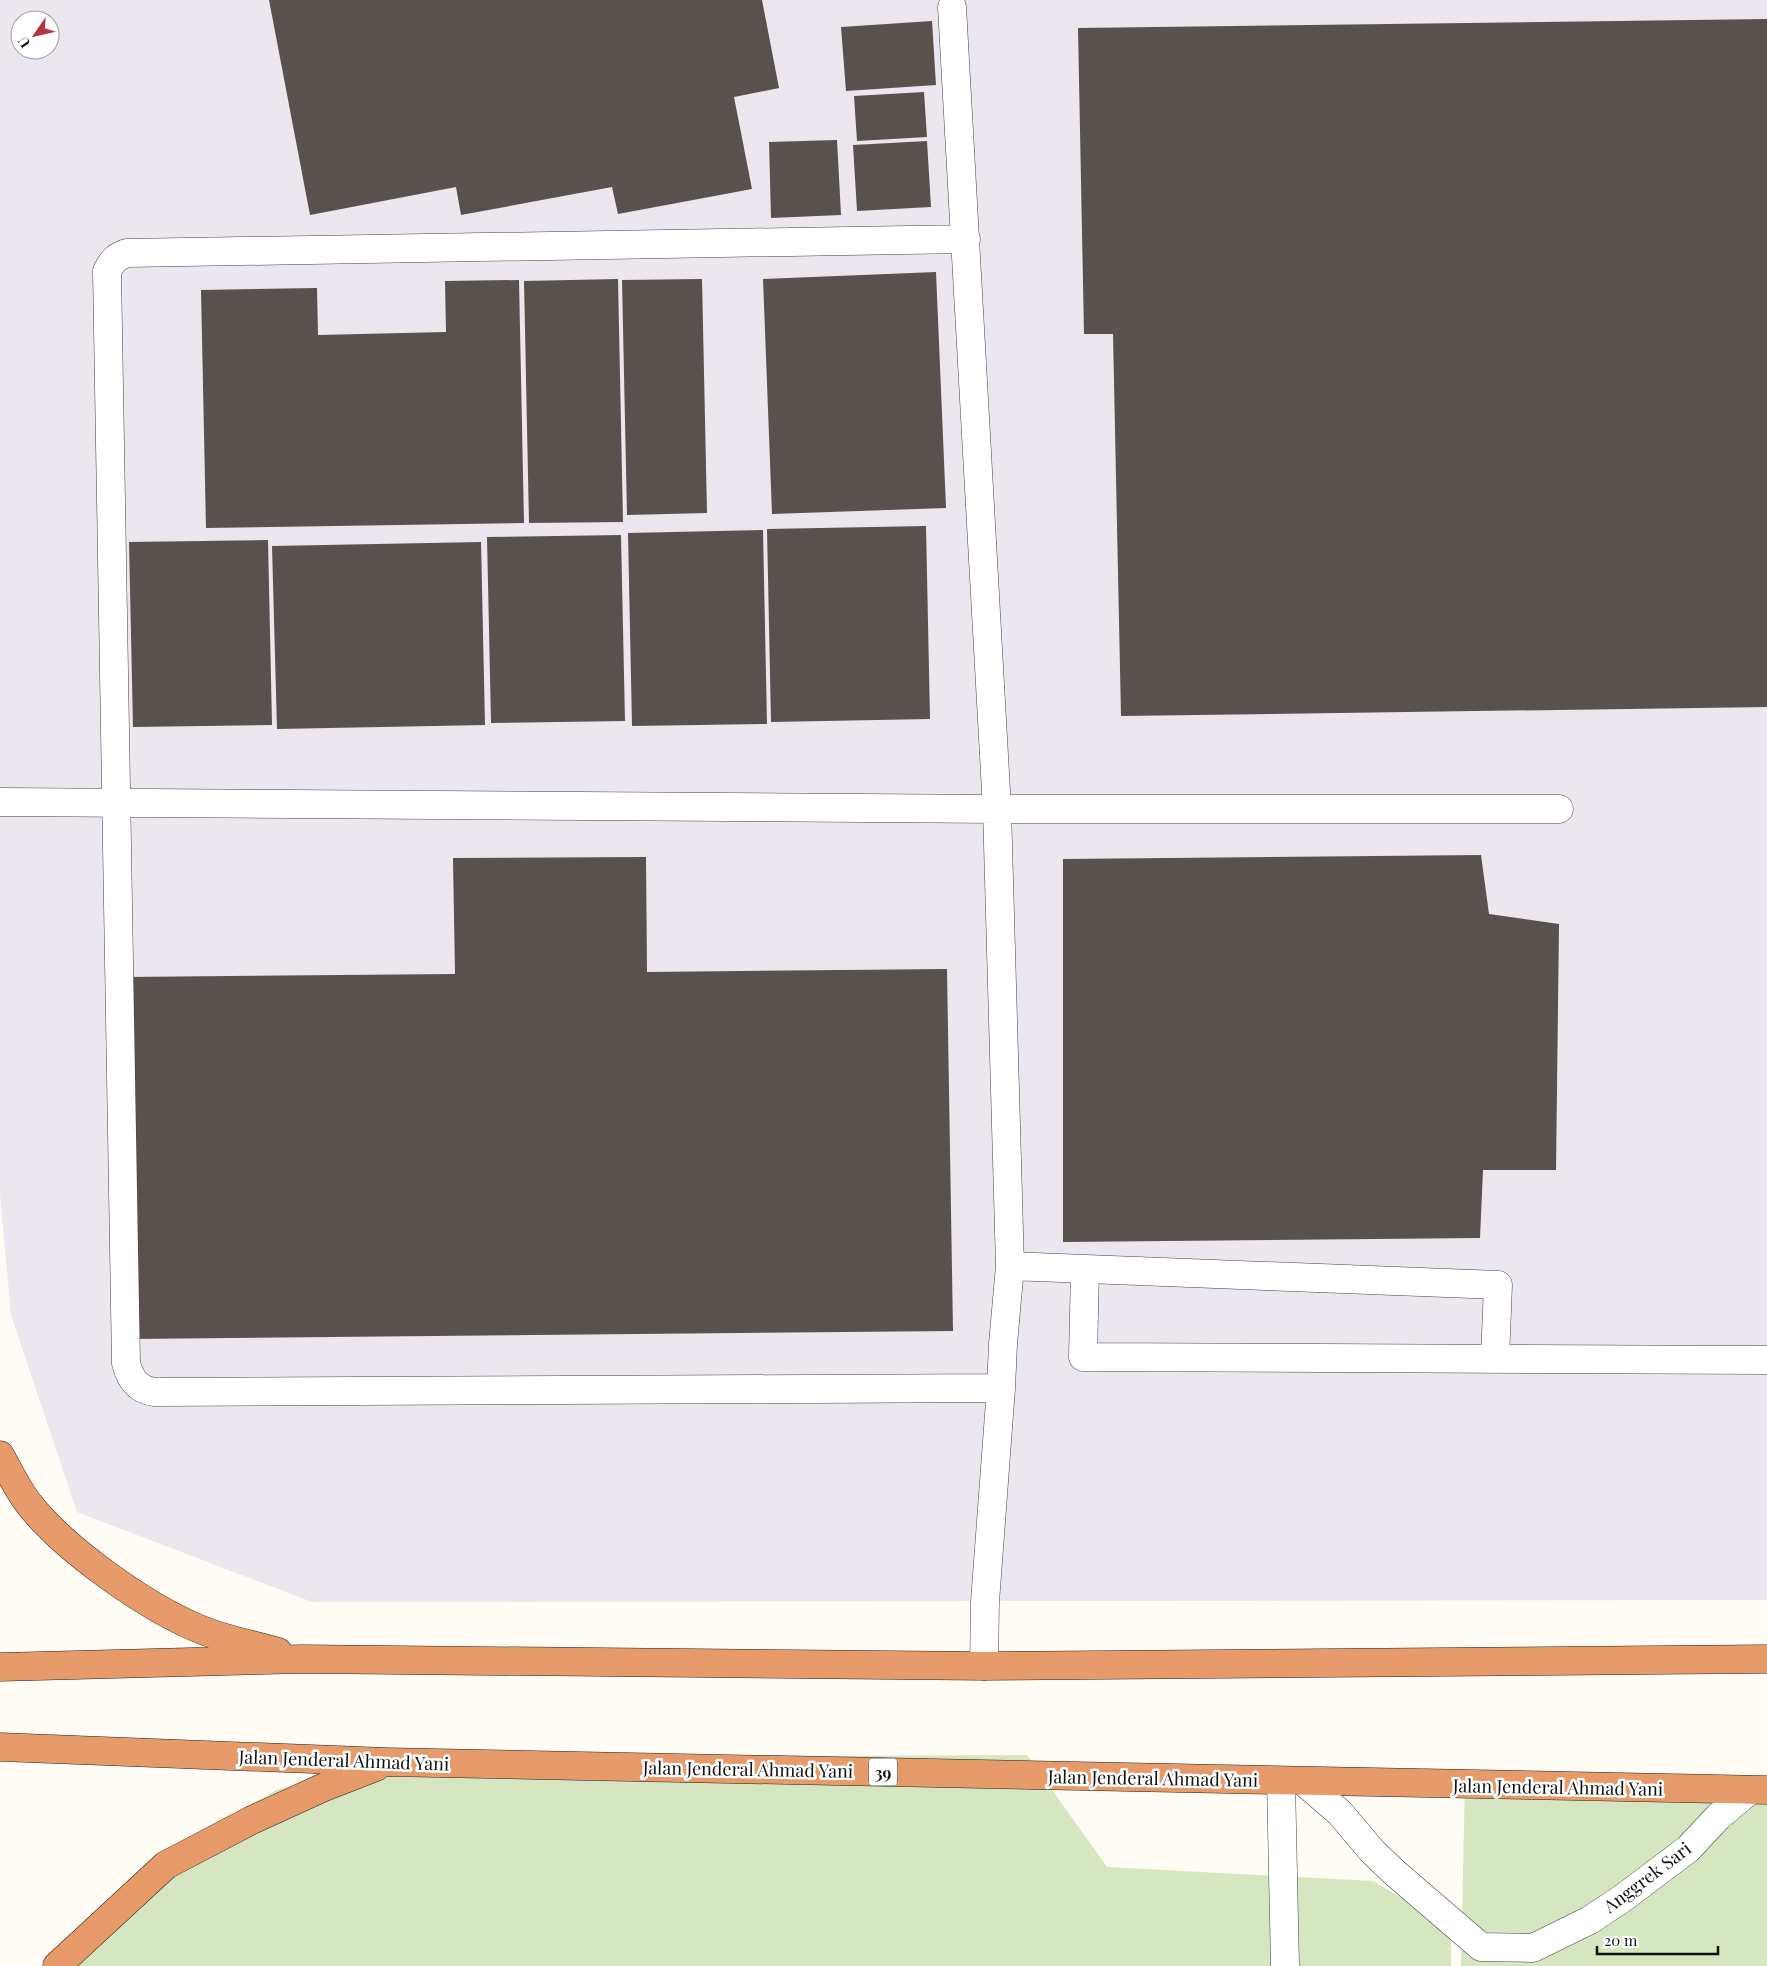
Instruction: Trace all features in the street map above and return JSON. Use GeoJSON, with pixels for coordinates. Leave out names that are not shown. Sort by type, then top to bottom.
{"type":"FeatureCollection","features":[{"type":"Feature","properties":{"kind":"highway"},"geometry":{"type":"LineString","coordinates":[[0,1455],[29,1504],[65,1541],[152,1605],[198,1629],[302,1659]]}},
{"type":"Feature","properties":{"kind":"highway"},"geometry":{"type":"LineString","coordinates":[[0,1667],[302,1659],[984,1666],[1767,1659]]}},
{"type":"Feature","properties":{"kind":"highway","name":"Jalan Jenderal Ahmad Yani"},"geometry":{"type":"LineString","coordinates":[[0,1747],[387,1762],[1292,1782],[1758,1790]]}},
{"type":"Feature","properties":{"kind":"highway"},"geometry":{"type":"LineString","coordinates":[[57,1966],[166,1865],[252,1820],[322,1788],[387,1762]]}},
{"type":"Feature","properties":{"kind":"street"},"geometry":{"type":"LineString","coordinates":[[952,6],[997,809],[1010,1266],[1002,1344],[1001,1388],[985,1602],[984,1666]]}},
{"type":"Feature","properties":{"kind":"street"},"geometry":{"type":"LineString","coordinates":[[966,239],[127,253],[119,255],[107,271],[118,801],[126,1363],[134,1381],[145,1391],[1001,1388]]}},
{"type":"Feature","properties":{"kind":"street"},"geometry":{"type":"LineString","coordinates":[[0,802],[118,801],[997,809],[1559,809]]}},
{"type":"Feature","properties":{"kind":"street"},"geometry":{"type":"LineString","coordinates":[[1010,1266],[1498,1285],[1495,1359]]}},
{"type":"Feature","properties":{"kind":"street"},"geometry":{"type":"LineString","coordinates":[[1085,1270],[1083,1357],[1767,1360]]}},
{"type":"Feature","properties":{"kind":"street"},"geometry":{"type":"LineString","coordinates":[[1285,1966],[1292,1782]]}},
{"type":"Feature","properties":{"kind":"street","name":"Anggrek Sari"},"geometry":{"type":"LineString","coordinates":[[1292,1782],[1340,1813],[1372,1851],[1480,1957],[1533,1957],[1623,1898],[1688,1849],[1718,1817],[1758,1790]]}},
{"type":"Feature","properties":{"kind":"shaded area"},"geometry":{"type":"Polygon","coordinates":[[[0,0],[1767,0],[1767,1600],[312,1602],[77,1512],[11,1315],[0,1194],[0,0]]]}},
{"type":"Feature","properties":{"kind":"green space"},"geometry":{"type":"Polygon","coordinates":[[[1027,1755],[1107,1867],[1373,1881],[1451,1928],[1451,1966],[78,1966],[193,1839],[278,1789],[514,1758],[1027,1755]]]}},
{"type":"Feature","properties":{"kind":"green space"},"geometry":{"type":"Polygon","coordinates":[[[1767,1780],[1767,1966],[1461,1966],[1465,1781],[1767,1780]]]}},
{"type":"Feature","properties":{"kind":"building"},"geometry":{"type":"Polygon","coordinates":[[[269,0],[762,0],[779,88],[734,97],[752,189],[618,214],[612,187],[461,215],[456,187],[310,215],[269,0]]]}},
{"type":"Feature","properties":{"kind":"building"},"geometry":{"type":"Polygon","coordinates":[[[1767,19],[1767,707],[1121,716],[1113,334],[1084,334],[1078,28],[1767,19]]]}},
{"type":"Feature","properties":{"kind":"building"},"geometry":{"type":"Polygon","coordinates":[[[932,21],[936,85],[846,91],[841,27],[932,21]]]}},
{"type":"Feature","properties":{"kind":"building"},"geometry":{"type":"Polygon","coordinates":[[[924,92],[927,137],[857,141],[854,96],[924,92]]]}},
{"type":"Feature","properties":{"kind":"building"},"geometry":{"type":"Polygon","coordinates":[[[837,140],[841,215],[771,218],[769,142],[837,140]]]}},
{"type":"Feature","properties":{"kind":"building"},"geometry":{"type":"Polygon","coordinates":[[[927,141],[931,207],[857,211],[853,145],[927,141]]]}},
{"type":"Feature","properties":{"kind":"building"},"geometry":{"type":"Polygon","coordinates":[[[936,272],[946,508],[772,514],[763,279],[936,272]]]}},
{"type":"Feature","properties":{"kind":"building"},"geometry":{"type":"Polygon","coordinates":[[[618,279],[623,522],[529,523],[524,281],[618,279]]]}},
{"type":"Feature","properties":{"kind":"building"},"geometry":{"type":"Polygon","coordinates":[[[702,279],[707,513],[627,515],[622,280],[702,279]]]}},
{"type":"Feature","properties":{"kind":"building"},"geometry":{"type":"Polygon","coordinates":[[[519,280],[524,523],[206,528],[201,290],[317,288],[318,335],[446,332],[445,281],[519,280]]]}},
{"type":"Feature","properties":{"kind":"building"},"geometry":{"type":"Polygon","coordinates":[[[926,526],[930,719],[771,722],[767,529],[926,526]]]}},
{"type":"Feature","properties":{"kind":"building"},"geometry":{"type":"Polygon","coordinates":[[[763,530],[767,724],[632,726],[628,533],[763,530]]]}},
{"type":"Feature","properties":{"kind":"building"},"geometry":{"type":"Polygon","coordinates":[[[621,535],[625,721],[491,723],[487,537],[621,535]]]}},
{"type":"Feature","properties":{"kind":"building"},"geometry":{"type":"Polygon","coordinates":[[[268,540],[272,725],[133,727],[129,542],[268,540]]]}},
{"type":"Feature","properties":{"kind":"building"},"geometry":{"type":"Polygon","coordinates":[[[481,542],[485,725],[277,729],[272,546],[481,542]]]}},
{"type":"Feature","properties":{"kind":"building"},"geometry":{"type":"Polygon","coordinates":[[[1481,855],[1489,914],[1559,924],[1556,1170],[1483,1170],[1480,1238],[1063,1242],[1063,859],[1481,855]]]}},
{"type":"Feature","properties":{"kind":"building"},"geometry":{"type":"Polygon","coordinates":[[[646,857],[647,972],[947,969],[953,1331],[132,1339],[127,977],[455,974],[453,858],[646,857]]]}}]}
